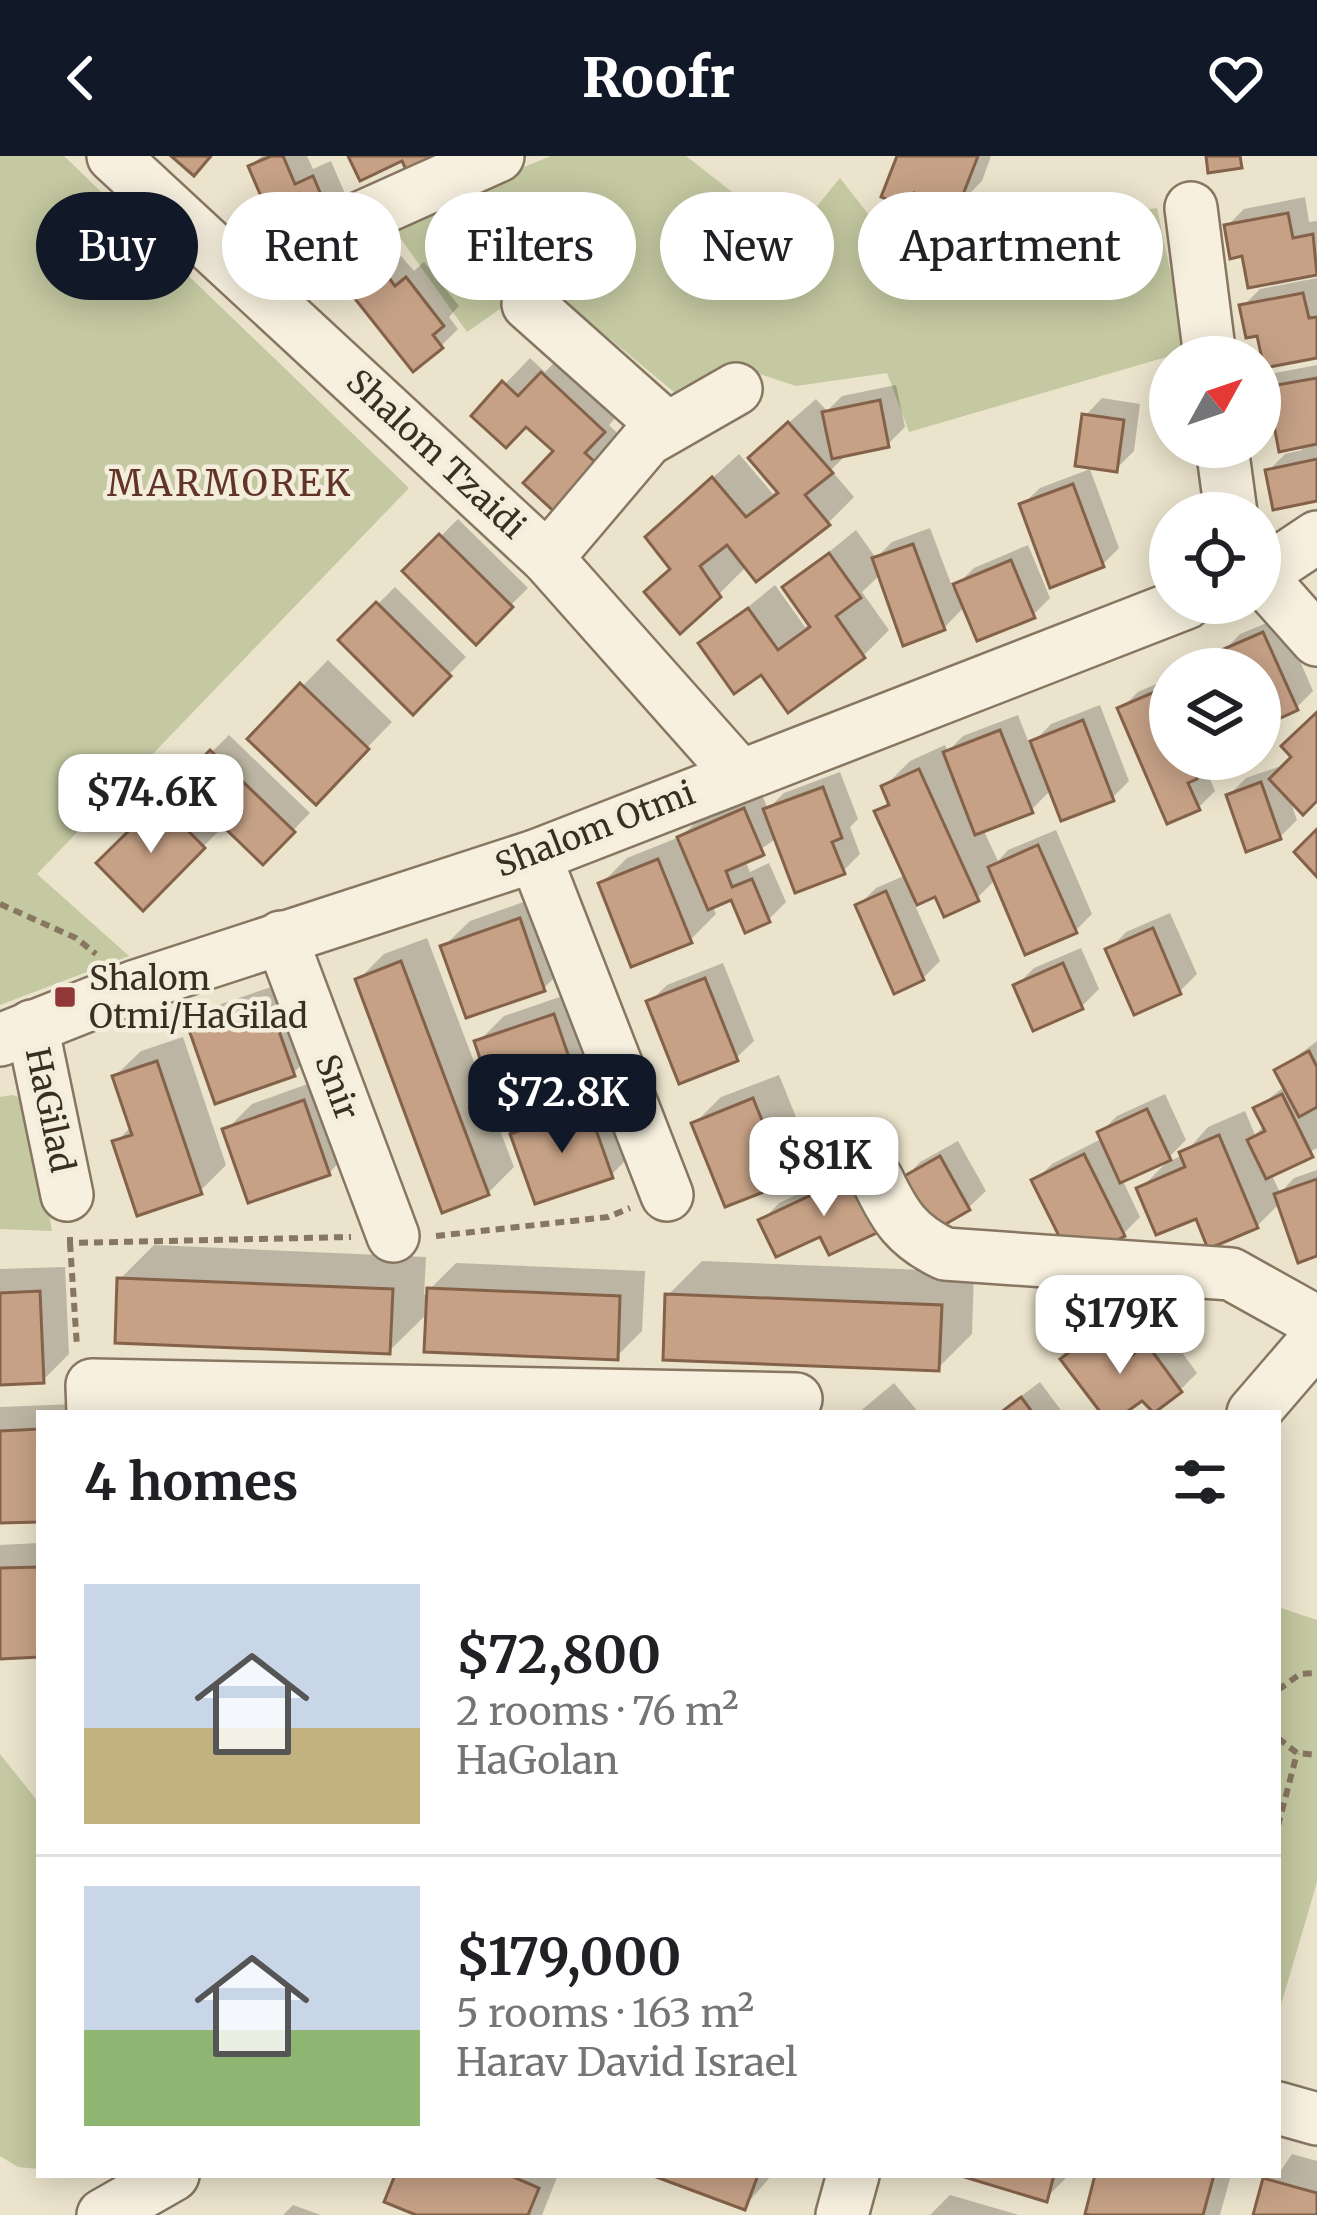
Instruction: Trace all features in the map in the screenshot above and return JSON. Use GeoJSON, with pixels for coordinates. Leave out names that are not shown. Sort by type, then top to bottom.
{"type":"FeatureCollection","features":[{"type":"Feature","properties":{"kind":"street","name":"Shalom Tzaidi"},"geometry":{"type":"LineString","coordinates":[[113,156],[222,256]]}},
{"type":"Feature","properties":{"kind":"street"},"geometry":{"type":"LineString","coordinates":[[401,200],[498,156]]}},
{"type":"Feature","properties":{"kind":"street"},"geometry":{"type":"LineString","coordinates":[[1190,208],[1207,336]]}},
{"type":"Feature","properties":{"kind":"street","name":"Shalom Tzaidi"},"geometry":{"type":"LineString","coordinates":[[270,300],[548,558],[738,772]]}},
{"type":"Feature","properties":{"kind":"street"},"geometry":{"type":"LineString","coordinates":[[528,304],[667,428]]}},
{"type":"Feature","properties":{"kind":"street"},"geometry":{"type":"LineString","coordinates":[[548,558],[622,466],[667,428],[736,389]]}},
{"type":"Feature","properties":{"kind":"street"},"geometry":{"type":"LineString","coordinates":[[1281,562],[1317,537]]}},
{"type":"Feature","properties":{"kind":"street"},"geometry":{"type":"LineString","coordinates":[[1281,600],[1317,640]]}},
{"type":"Feature","properties":{"kind":"street","name":"Shalom Otmi"},"geometry":{"type":"LineString","coordinates":[[16,1033],[136,986],[535,856],[738,772],[1149,617]]}},
{"type":"Feature","properties":{"kind":"street"},"geometry":{"type":"LineString","coordinates":[[535,856],[668,1195]]}},
{"type":"Feature","properties":{"kind":"street","name":"Snir"},"geometry":{"type":"LineString","coordinates":[[281,937],[393,1236]]}},
{"type":"Feature","properties":{"kind":"street","name":"HaGilad"},"geometry":{"type":"LineString","coordinates":[[16,1033],[69,1219]]}},
{"type":"Feature","properties":{"kind":"street"},"geometry":{"type":"LineString","coordinates":[[877,1179],[898,1223],[913,1239],[945,1254],[1202,1269],[1256,1284],[1317,1339],[1256,1410]]}},
{"type":"Feature","properties":{"kind":"street"},"geometry":{"type":"LineString","coordinates":[[92,1399],[787,1406]]}},
{"type":"Feature","properties":{"kind":"street"},"geometry":{"type":"LineString","coordinates":[[1281,1412],[1317,1400]]}},
{"type":"Feature","properties":{"kind":"street"},"geometry":{"type":"LineString","coordinates":[[1281,2109],[1317,2119]]}},
{"type":"Feature","properties":{"kind":"street"},"geometry":{"type":"LineString","coordinates":[[103,2215],[167,2178]]}},
{"type":"Feature","properties":{"kind":"street"},"geometry":{"type":"LineString","coordinates":[[842,2215],[852,2178]]}},
{"type":"Feature","properties":{"kind":"path"},"geometry":{"type":"LineString","coordinates":[[0,904],[76,938],[136,986]]}},
{"type":"Feature","properties":{"kind":"path"},"geometry":{"type":"LineString","coordinates":[[69,1219],[73,1338],[92,1399]]}},
{"type":"Feature","properties":{"kind":"path"},"geometry":{"type":"LineString","coordinates":[[1281,1684],[1317,1673]]}},
{"type":"Feature","properties":{"kind":"path"},"geometry":{"type":"LineString","coordinates":[[1281,1740],[1297,1753],[1317,1755]]}},
{"type":"Feature","properties":{"kind":"path"},"geometry":{"type":"LineString","coordinates":[[1281,1814],[1297,1753]]}},
{"type":"Feature","properties":{"kind":"green space"},"geometry":{"type":"Polygon","coordinates":[[[0,156],[64,156],[101,192],[36,192],[36,300],[198,300],[198,285],[409,488],[37,874],[129,956],[0,1005],[0,156]]]}},
{"type":"Feature","properties":{"kind":"green space"},"geometry":{"type":"Polygon","coordinates":[[[551,156],[686,156],[732,192],[660,192],[660,300],[834,300],[834,192],[829,192],[840,178],[858,201],[858,300],[1163,300],[1163,237],[1184,336],[1149,336],[1149,362],[909,432],[887,373],[796,386],[742,368],[680,397],[563,300],[636,300],[636,192],[463,192],[551,156]]]}},
{"type":"Feature","properties":{"kind":"green space"},"geometry":{"type":"Polygon","coordinates":[[[425,207],[425,273],[401,239],[401,217],[425,207]]]}},
{"type":"Feature","properties":{"kind":"green space"},"geometry":{"type":"Polygon","coordinates":[[[444,300],[513,300],[467,332],[444,300]]]}},
{"type":"Feature","properties":{"kind":"green space"},"geometry":{"type":"Polygon","coordinates":[[[0,1097],[26,1099],[32,1111],[52,1231],[0,1229],[0,1097]]]}},
{"type":"Feature","properties":{"kind":"green space"},"geometry":{"type":"Polygon","coordinates":[[[1281,1608],[1317,1620],[1317,1882],[1281,2005],[1281,1608]]]}},
{"type":"Feature","properties":{"kind":"green space"},"geometry":{"type":"Polygon","coordinates":[[[0,1754],[36,1799],[36,2169],[18,2167],[0,2156],[0,1754]]]}},
{"type":"Feature","properties":{"kind":"building"},"geometry":{"type":"Polygon","coordinates":[[[171,156],[211,156],[194,176],[171,156]]]}},
{"type":"Feature","properties":{"kind":"building"},"geometry":{"type":"Polygon","coordinates":[[[283,156],[295,184],[313,176],[320,192],[259,192],[248,166],[283,156]]]}},
{"type":"Feature","properties":{"kind":"building"},"geometry":{"type":"Polygon","coordinates":[[[348,156],[433,156],[436,163],[409,176],[402,161],[360,181],[348,156]]]}},
{"type":"Feature","properties":{"kind":"building"},"geometry":{"type":"Polygon","coordinates":[[[897,156],[978,156],[964,192],[883,192],[897,156]]]}},
{"type":"Feature","properties":{"kind":"building"},"geometry":{"type":"Polygon","coordinates":[[[1206,156],[1240,156],[1242,168],[1208,173],[1206,156]]]}},
{"type":"Feature","properties":{"kind":"building"},"geometry":{"type":"Polygon","coordinates":[[[1288,213],[1293,238],[1313,234],[1317,275],[1248,288],[1242,256],[1230,259],[1224,225],[1288,213]]]}},
{"type":"Feature","properties":{"kind":"building"},"geometry":{"type":"Polygon","coordinates":[[[406,277],[444,326],[433,335],[443,348],[413,372],[356,300],[401,300],[401,281],[406,277]]]}},
{"type":"Feature","properties":{"kind":"building"},"geometry":{"type":"Polygon","coordinates":[[[1303,293],[1309,318],[1317,317],[1317,358],[1281,365],[1281,336],[1246,336],[1239,305],[1303,293]]]}},
{"type":"Feature","properties":{"kind":"building"},"geometry":{"type":"Polygon","coordinates":[[[541,372],[605,432],[585,453],[604,470],[560,517],[523,483],[553,451],[526,427],[506,448],[471,416],[502,381],[518,396],[541,372]]]}},
{"type":"Feature","properties":{"kind":"building"},"geometry":{"type":"Polygon","coordinates":[[[1317,378],[1317,444],[1281,452],[1281,384],[1317,378]]]}},
{"type":"Feature","properties":{"kind":"building"},"geometry":{"type":"Polygon","coordinates":[[[880,400],[889,447],[832,459],[822,412],[880,400]]]}},
{"type":"Feature","properties":{"kind":"building"},"geometry":{"type":"Polygon","coordinates":[[[1082,414],[1124,420],[1117,472],[1075,466],[1082,414]]]}},
{"type":"Feature","properties":{"kind":"building"},"geometry":{"type":"Polygon","coordinates":[[[788,422],[833,473],[805,495],[830,525],[756,582],[727,545],[700,566],[721,597],[680,634],[644,592],[670,569],[645,537],[712,477],[746,517],[778,493],[748,458],[788,422]]]}},
{"type":"Feature","properties":{"kind":"building"},"geometry":{"type":"Polygon","coordinates":[[[1317,459],[1317,501],[1281,508],[1281,492],[1269,492],[1265,470],[1317,459]]]}},
{"type":"Feature","properties":{"kind":"building"},"geometry":{"type":"Polygon","coordinates":[[[1073,484],[1104,567],[1050,588],[1019,504],[1073,484]]]}},
{"type":"Feature","properties":{"kind":"building"},"geometry":{"type":"Polygon","coordinates":[[[439,534],[513,607],[476,645],[402,571],[439,534]]]}},
{"type":"Feature","properties":{"kind":"building"},"geometry":{"type":"Polygon","coordinates":[[[913,544],[945,630],[903,646],[872,558],[913,544]]]}},
{"type":"Feature","properties":{"kind":"building"},"geometry":{"type":"Polygon","coordinates":[[[829,553],[861,598],[836,616],[865,658],[788,713],[761,675],[734,694],[698,643],[748,608],[778,650],[810,627],[782,587],[829,553]]]}},
{"type":"Feature","properties":{"kind":"building"},"geometry":{"type":"Polygon","coordinates":[[[1011,560],[1035,618],[977,641],[953,584],[1011,560]]]}},
{"type":"Feature","properties":{"kind":"building"},"geometry":{"type":"Polygon","coordinates":[[[376,602],[451,676],[413,715],[338,640],[376,602]]]}},
{"type":"Feature","properties":{"kind":"building"},"geometry":{"type":"Polygon","coordinates":[[[1263,632],[1270,648],[1226,648],[1263,632]]]}},
{"type":"Feature","properties":{"kind":"building"},"geometry":{"type":"Polygon","coordinates":[[[1281,672],[1298,710],[1281,718],[1281,672]]]}},
{"type":"Feature","properties":{"kind":"building"},"geometry":{"type":"Polygon","coordinates":[[[300,683],[369,749],[316,805],[247,739],[300,683]]]}},
{"type":"Feature","properties":{"kind":"building"},"geometry":{"type":"Polygon","coordinates":[[[1149,694],[1149,780],[1195,780],[1188,783],[1200,810],[1167,824],[1117,708],[1149,694]]]}},
{"type":"Feature","properties":{"kind":"building"},"geometry":{"type":"Polygon","coordinates":[[[1317,712],[1317,801],[1303,815],[1270,780],[1281,780],[1281,767],[1291,757],[1281,746],[1317,712]]]}},
{"type":"Feature","properties":{"kind":"building"},"geometry":{"type":"Polygon","coordinates":[[[1083,720],[1114,801],[1061,821],[1030,741],[1083,720]]]}},
{"type":"Feature","properties":{"kind":"building"},"geometry":{"type":"Polygon","coordinates":[[[1000,730],[1033,813],[975,835],[943,752],[1000,730]]]}},
{"type":"Feature","properties":{"kind":"building"},"geometry":{"type":"Polygon","coordinates":[[[210,750],[295,832],[263,865],[178,783],[210,750]]]}},
{"type":"Feature","properties":{"kind":"building"},"geometry":{"type":"Polygon","coordinates":[[[919,769],[979,901],[944,917],[935,897],[917,905],[874,811],[889,805],[881,786],[919,769]]]}},
{"type":"Feature","properties":{"kind":"building"},"geometry":{"type":"Polygon","coordinates":[[[1261,782],[1281,839],[1246,852],[1226,795],[1261,782]]]}},
{"type":"Feature","properties":{"kind":"building"},"geometry":{"type":"Polygon","coordinates":[[[823,787],[842,838],[832,842],[845,874],[795,893],[763,809],[823,787]]]}},
{"type":"Feature","properties":{"kind":"building"},"geometry":{"type":"Polygon","coordinates":[[[159,801],[205,848],[143,911],[96,863],[159,801]]]}},
{"type":"Feature","properties":{"kind":"building"},"geometry":{"type":"Polygon","coordinates":[[[744,808],[764,855],[726,871],[732,887],[752,879],[770,922],[745,933],[731,900],[708,910],[677,837],[744,808]]]}},
{"type":"Feature","properties":{"kind":"building"},"geometry":{"type":"Polygon","coordinates":[[[1317,829],[1317,877],[1294,852],[1317,829]]]}},
{"type":"Feature","properties":{"kind":"building"},"geometry":{"type":"Polygon","coordinates":[[[1038,845],[1077,933],[1025,955],[988,867],[1038,845]]]}},
{"type":"Feature","properties":{"kind":"building"},"geometry":{"type":"Polygon","coordinates":[[[658,859],[692,943],[631,967],[598,883],[658,859]]]}},
{"type":"Feature","properties":{"kind":"building"},"geometry":{"type":"Polygon","coordinates":[[[886,891],[924,980],[894,994],[855,905],[886,891]]]}},
{"type":"Feature","properties":{"kind":"building"},"geometry":{"type":"Polygon","coordinates":[[[520,918],[545,991],[466,1018],[440,946],[520,918]]]}},
{"type":"Feature","properties":{"kind":"building"},"geometry":{"type":"Polygon","coordinates":[[[1153,928],[1181,994],[1134,1015],[1105,949],[1153,928]]]}},
{"type":"Feature","properties":{"kind":"building"},"geometry":{"type":"Polygon","coordinates":[[[401,961],[489,1195],[442,1213],[355,979],[401,961]]]}},
{"type":"Feature","properties":{"kind":"building"},"geometry":{"type":"Polygon","coordinates":[[[1063,963],[1083,1009],[1033,1031],[1013,985],[1063,963]]]}},
{"type":"Feature","properties":{"kind":"building"},"geometry":{"type":"Polygon","coordinates":[[[705,978],[738,1061],[679,1084],[646,1001],[705,978]]]}},
{"type":"Feature","properties":{"kind":"building"},"geometry":{"type":"Polygon","coordinates":[[[269,1003],[295,1076],[215,1104],[189,1030],[269,1003]]]}},
{"type":"Feature","properties":{"kind":"building"},"geometry":{"type":"Polygon","coordinates":[[[554,1014],[579,1086],[499,1114],[474,1041],[554,1014]]]}},
{"type":"Feature","properties":{"kind":"building"},"geometry":{"type":"Polygon","coordinates":[[[1309,1051],[1317,1067],[1317,1107],[1299,1117],[1274,1070],[1309,1051]]]}},
{"type":"Feature","properties":{"kind":"building"},"geometry":{"type":"Polygon","coordinates":[[[157,1061],[202,1194],[137,1216],[112,1141],[132,1135],[112,1076],[157,1061]]]}},
{"type":"Feature","properties":{"kind":"building"},"geometry":{"type":"Polygon","coordinates":[[[1282,1094],[1313,1157],[1266,1179],[1247,1140],[1265,1131],[1253,1108],[1282,1094]]]}},
{"type":"Feature","properties":{"kind":"building"},"geometry":{"type":"Polygon","coordinates":[[[753,1098],[787,1183],[725,1207],[691,1123],[753,1098]]]}},
{"type":"Feature","properties":{"kind":"building"},"geometry":{"type":"Polygon","coordinates":[[[304,1100],[330,1175],[248,1203],[222,1129],[304,1100]]]}},
{"type":"Feature","properties":{"kind":"building"},"geometry":{"type":"Polygon","coordinates":[[[588,1107],[613,1178],[535,1204],[510,1134],[588,1107]]]}},
{"type":"Feature","properties":{"kind":"building"},"geometry":{"type":"Polygon","coordinates":[[[1147,1109],[1171,1160],[1120,1183],[1097,1132],[1147,1109]]]}},
{"type":"Feature","properties":{"kind":"building"},"geometry":{"type":"Polygon","coordinates":[[[1219,1135],[1258,1228],[1208,1249],[1196,1219],[1156,1235],[1136,1188],[1185,1167],[1179,1152],[1219,1135]]]}},
{"type":"Feature","properties":{"kind":"building"},"geometry":{"type":"Polygon","coordinates":[[[1084,1154],[1125,1236],[1086,1256],[1077,1237],[1063,1244],[1031,1180],[1084,1154]]]}},
{"type":"Feature","properties":{"kind":"building"},"geometry":{"type":"Polygon","coordinates":[[[940,1156],[970,1210],[930,1233],[899,1179],[940,1156]]]}},
{"type":"Feature","properties":{"kind":"building"},"geometry":{"type":"Polygon","coordinates":[[[856,1174],[883,1230],[829,1255],[820,1237],[776,1257],[758,1220],[856,1174]]]}},
{"type":"Feature","properties":{"kind":"building"},"geometry":{"type":"Polygon","coordinates":[[[1317,1179],[1317,1256],[1298,1263],[1274,1194],[1317,1179]]]}},
{"type":"Feature","properties":{"kind":"building"},"geometry":{"type":"Polygon","coordinates":[[[117,1278],[393,1289],[390,1354],[115,1343],[117,1278]]]}},
{"type":"Feature","properties":{"kind":"building"},"geometry":{"type":"Polygon","coordinates":[[[427,1288],[620,1296],[618,1360],[424,1352],[427,1288]]]}},
{"type":"Feature","properties":{"kind":"building"},"geometry":{"type":"Polygon","coordinates":[[[40,1291],[44,1383],[0,1385],[0,1293],[40,1291]]]}},
{"type":"Feature","properties":{"kind":"building"},"geometry":{"type":"Polygon","coordinates":[[[665,1294],[942,1305],[939,1371],[663,1360],[665,1294]]]}},
{"type":"Feature","properties":{"kind":"building"},"geometry":{"type":"Polygon","coordinates":[[[1096,1332],[1120,1364],[1147,1344],[1182,1392],[1158,1410],[1142,1401],[1129,1410],[1099,1410],[1060,1359],[1096,1332]]]}},
{"type":"Feature","properties":{"kind":"building"},"geometry":{"type":"Polygon","coordinates":[[[1021,1397],[1031,1410],[1004,1410],[1021,1397]]]}},
{"type":"Feature","properties":{"kind":"building"},"geometry":{"type":"Polygon","coordinates":[[[36,1429],[36,1522],[0,1523],[0,1431],[36,1429]]]}},
{"type":"Feature","properties":{"kind":"building"},"geometry":{"type":"Polygon","coordinates":[[[36,1567],[36,1657],[0,1659],[0,1568],[36,1567]]]}},
{"type":"Feature","properties":{"kind":"building"},"geometry":{"type":"Polygon","coordinates":[[[394,2178],[516,2178],[539,2188],[528,2215],[416,2215],[384,2202],[394,2178]]]}},
{"type":"Feature","properties":{"kind":"building"},"geometry":{"type":"Polygon","coordinates":[[[659,2178],[757,2178],[745,2210],[659,2178]]]}},
{"type":"Feature","properties":{"kind":"building"},"geometry":{"type":"Polygon","coordinates":[[[968,2178],[1053,2178],[1047,2202],[968,2178]]]}},
{"type":"Feature","properties":{"kind":"building"},"geometry":{"type":"Polygon","coordinates":[[[1094,2178],[1213,2178],[1203,2215],[1085,2214],[1094,2178]]]}},
{"type":"Feature","properties":{"kind":"building"},"geometry":{"type":"Polygon","coordinates":[[[1263,2178],[1317,2193],[1317,2215],[1253,2215],[1263,2178]]]}},
{"type":"Feature","properties":{"kind":"place","name":"Shalom Otmi/HaGilad"},"geometry":{"type":"Point","coordinates":[65,997]}},
{"type":"Feature","properties":{"kind":"district","name":"MARMOREK"},"geometry":{"type":"Point","coordinates":[230,483]}}]}
